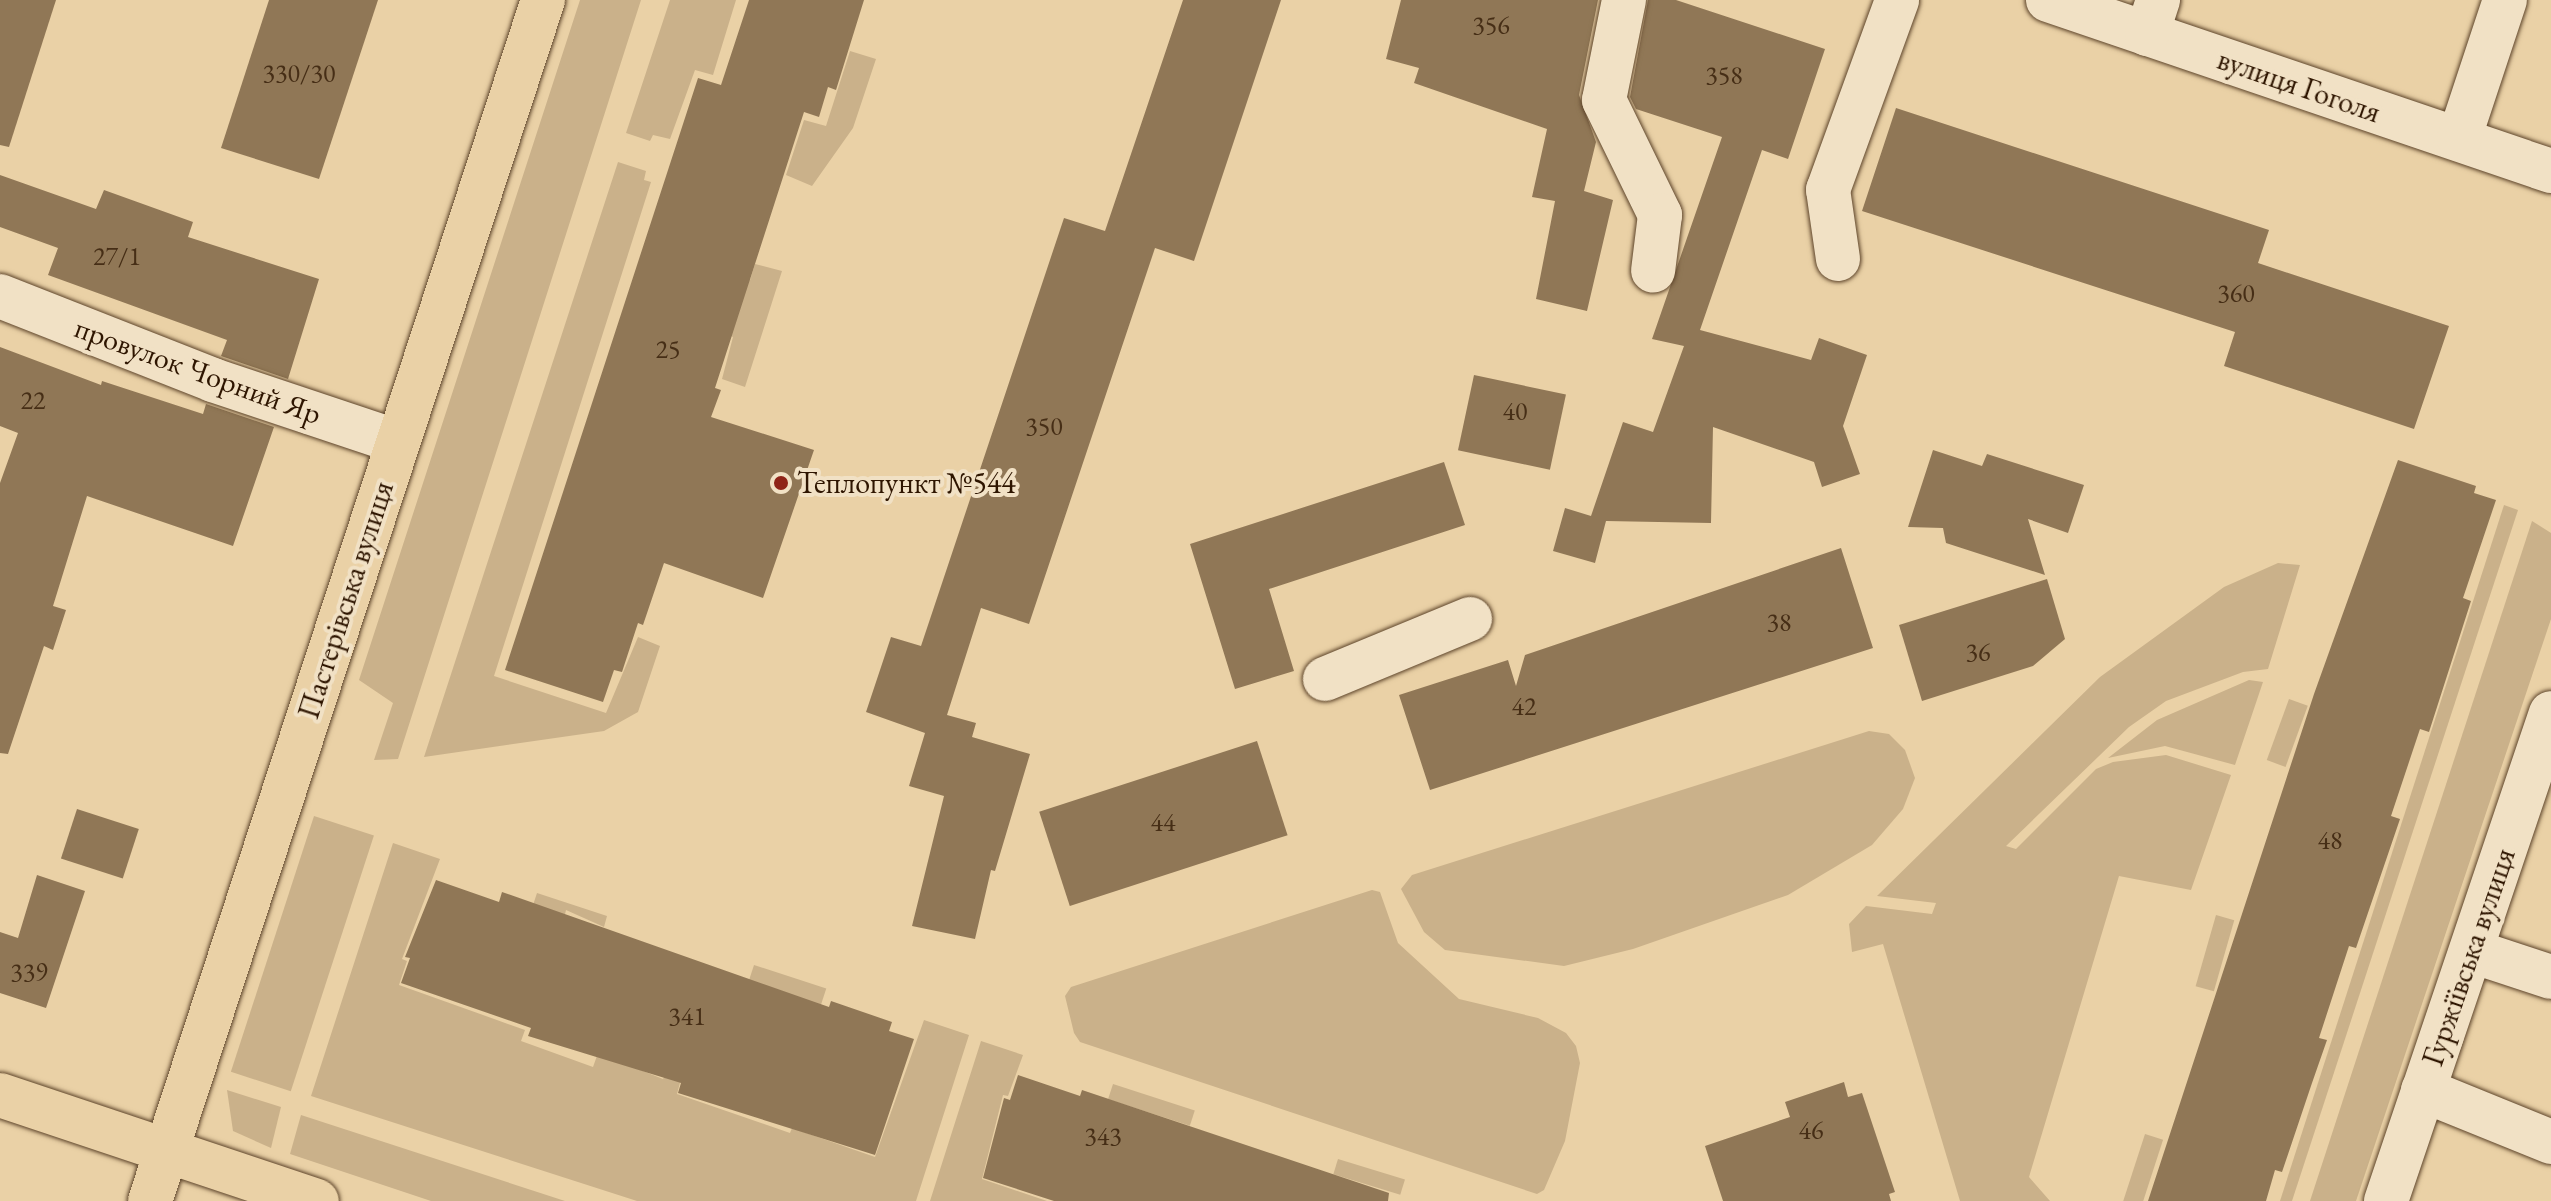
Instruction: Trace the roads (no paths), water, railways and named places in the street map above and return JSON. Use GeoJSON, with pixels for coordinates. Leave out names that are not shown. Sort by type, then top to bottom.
{"type":"FeatureCollection","features":[{"type":"Feature","properties":{"kind":"main road","name":"Пастерівська вулиця"},"geometry":{"type":"LineString","coordinates":[[150,1201],[543,0]]}},
{"type":"Feature","properties":{"kind":"main road"},"geometry":{"type":"LineString","coordinates":[[0,1095],[317,1201]]}},
{"type":"Feature","properties":{"kind":"street"},"geometry":{"type":"LineString","coordinates":[[1624,0],[1604,100],[1660,215],[1653,271]]}},
{"type":"Feature","properties":{"kind":"street"},"geometry":{"type":"LineString","coordinates":[[1838,259],[1828,190],[1897,0]]}},
{"type":"Feature","properties":{"kind":"street","name":"вулиця Гоголя"},"geometry":{"type":"LineString","coordinates":[[2048,0],[2152,17],[2459,139],[2551,171]]}},
{"type":"Feature","properties":{"kind":"street"},"geometry":{"type":"LineString","coordinates":[[2459,139],[2505,0]]}},
{"type":"Feature","properties":{"kind":"street","name":"провулок Чорний Яр"},"geometry":{"type":"LineString","coordinates":[[0,296],[213,380],[398,442]]}},
{"type":"Feature","properties":{"kind":"street"},"geometry":{"type":"LineString","coordinates":[[1325,679],[1470,619]]}},
{"type":"Feature","properties":{"kind":"street","name":"Гуржіївська вулиця"},"geometry":{"type":"LineString","coordinates":[[2386,1201],[2551,713]]}},
{"type":"Feature","properties":{"kind":"street"},"geometry":{"type":"LineString","coordinates":[[2472,951],[2551,977]]}},
{"type":"Feature","properties":{"kind":"street"},"geometry":{"type":"LineString","coordinates":[[2423,1090],[2551,1142]]}},
{"type":"Feature","properties":{"kind":"place","name":"Теплопункт №544"},"geometry":{"type":"Point","coordinates":[781,483]}}]}
